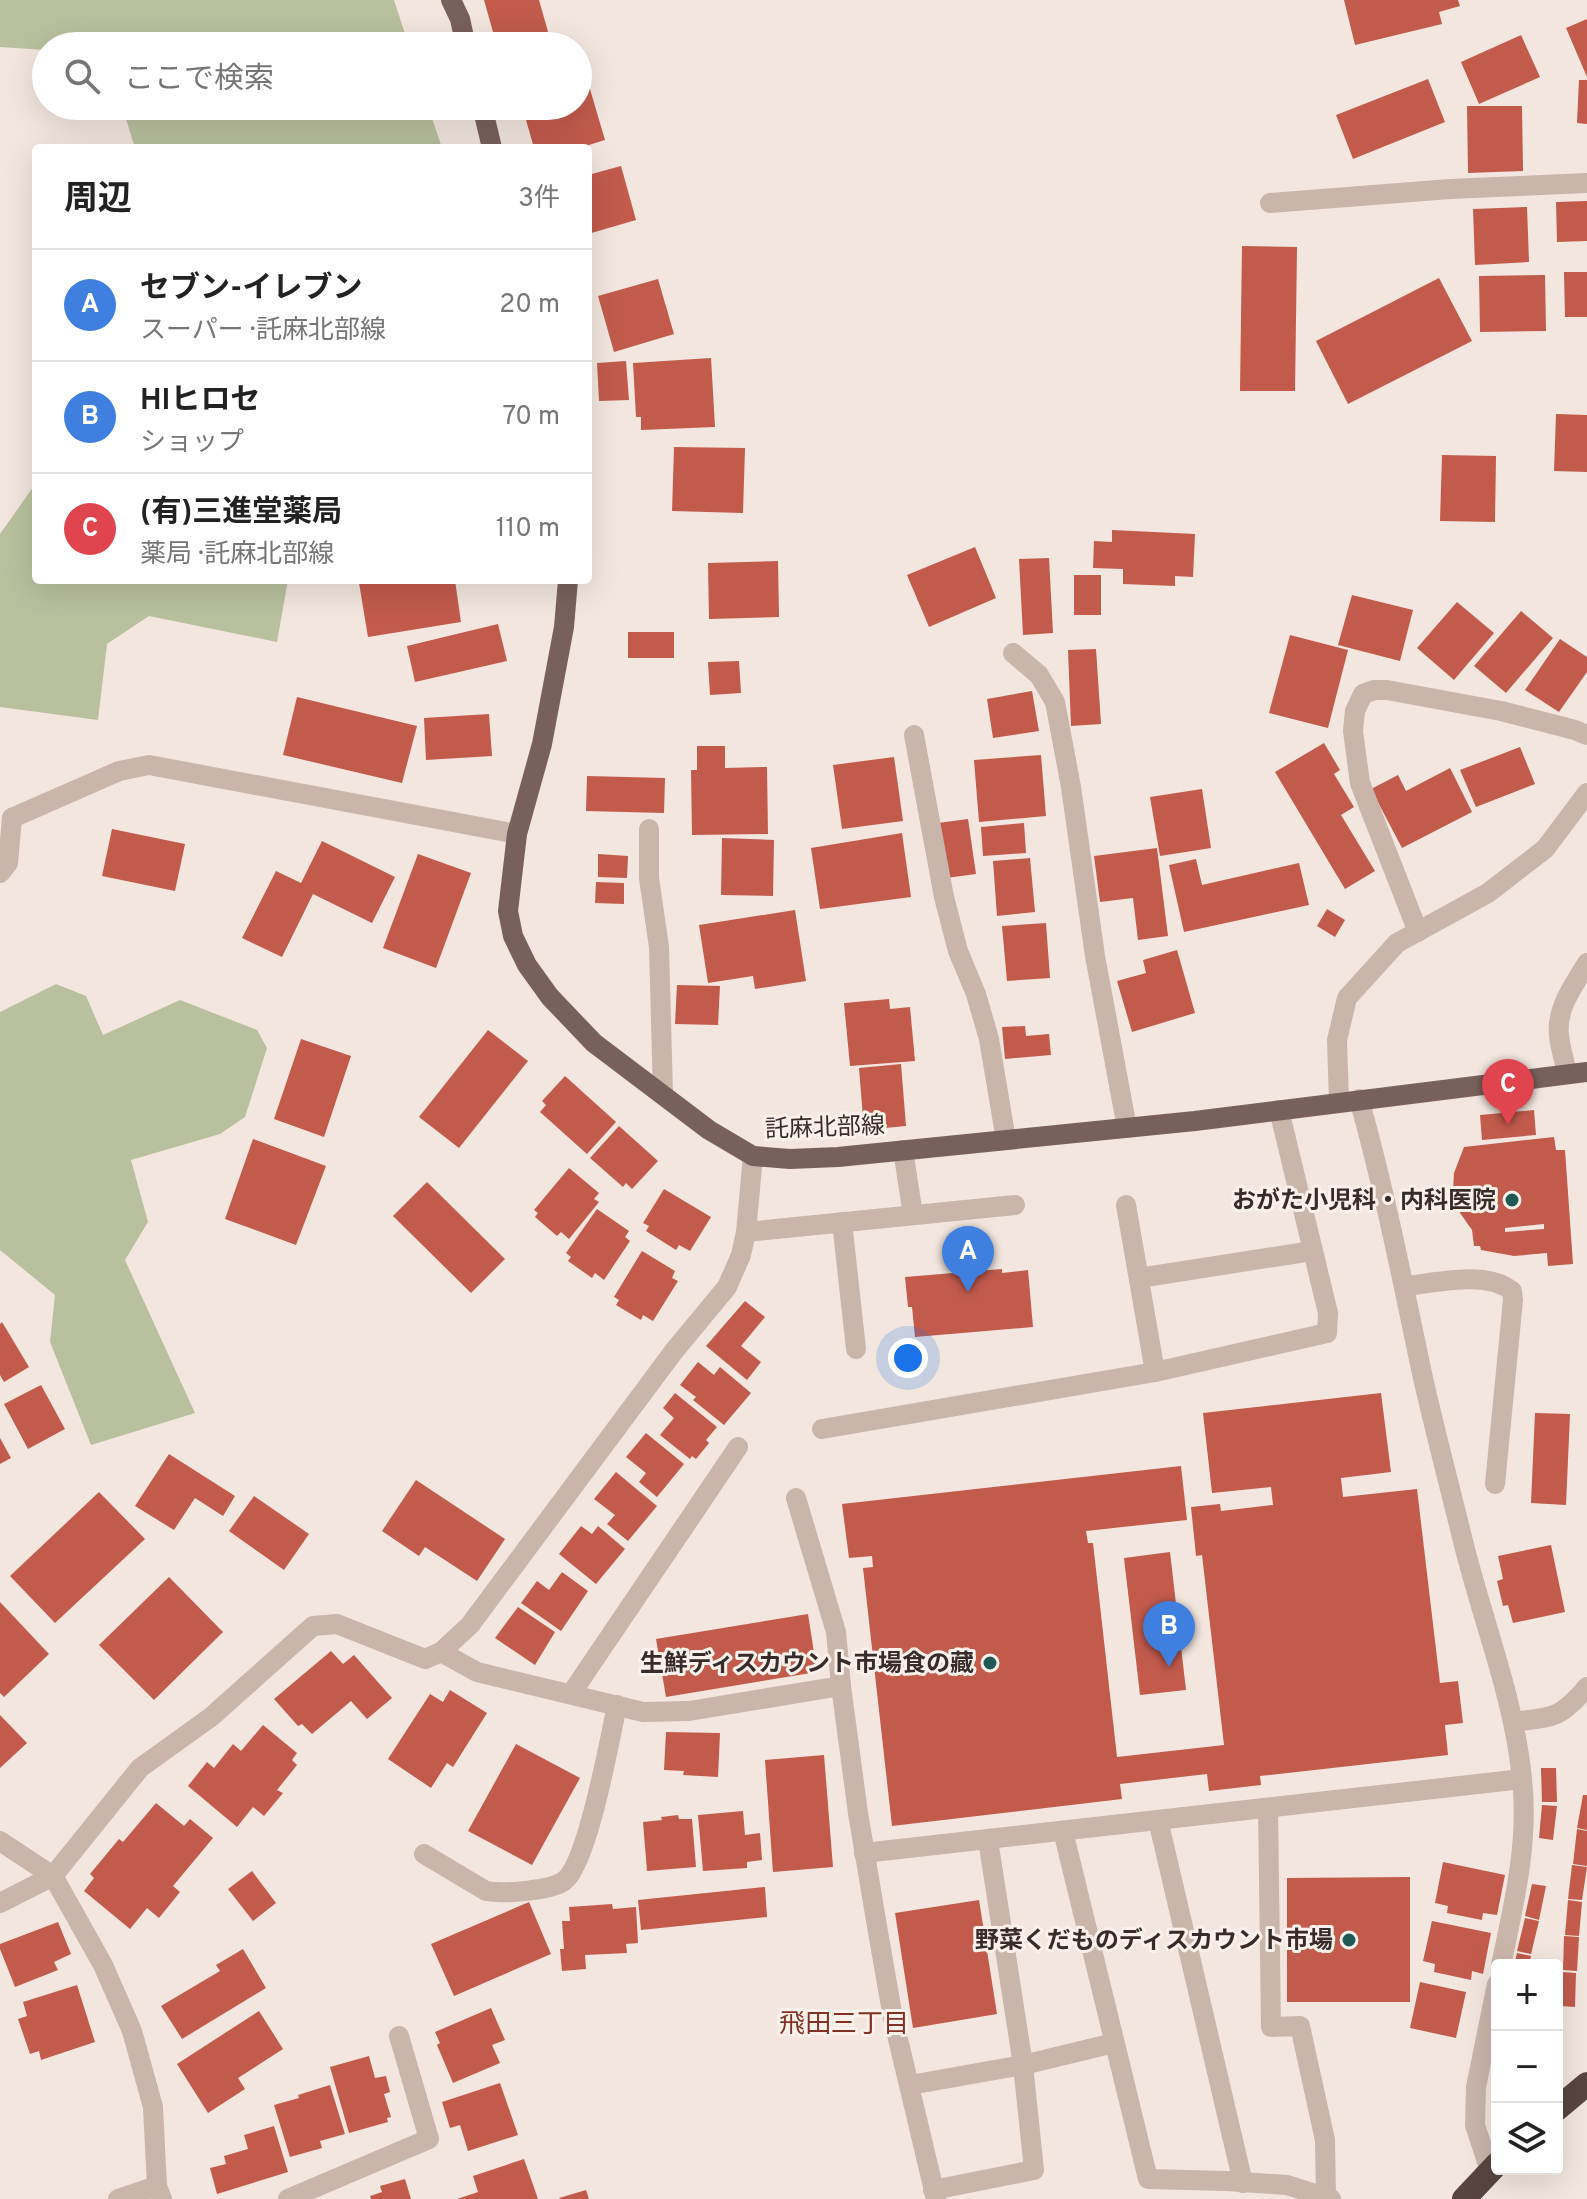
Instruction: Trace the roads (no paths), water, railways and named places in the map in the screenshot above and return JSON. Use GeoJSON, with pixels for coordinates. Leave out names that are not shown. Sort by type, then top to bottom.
{"type":"FeatureCollection","features":[{"type":"Feature","properties":{"kind":"highway"},"geometry":{"type":"LineString","coordinates":[[1464,2199],[1491,2169]]}},
{"type":"Feature","properties":{"kind":"main road"},"geometry":{"type":"LineString","coordinates":[[451,0],[463,32]]}},
{"type":"Feature","properties":{"kind":"main road"},"geometry":{"type":"LineString","coordinates":[[485,120],[491,144]]}},
{"type":"Feature","properties":{"kind":"main road","name":"託麻北部線"},"geometry":{"type":"LineString","coordinates":[[568,584],[564,627],[542,744],[517,834],[508,911],[513,936],[527,965],[550,997],[594,1043],[709,1130],[753,1156],[790,1159],[1127,1128],[1577,1073]]}},
{"type":"Feature","properties":{"kind":"street"},"geometry":{"type":"LineString","coordinates":[[1270,203],[1450,189],[1587,183]]}},
{"type":"Feature","properties":{"kind":"street"},"geometry":{"type":"LineString","coordinates":[[1013,653],[1039,675],[1055,702],[1071,787],[1095,956],[1127,1128]]}},
{"type":"Feature","properties":{"kind":"street"},"geometry":{"type":"LineString","coordinates":[[1418,932],[1360,783],[1353,731],[1355,711],[1363,694],[1374,690],[1401,692],[1501,711],[1587,735]]}},
{"type":"Feature","properties":{"kind":"street"},"geometry":{"type":"LineString","coordinates":[[914,735],[944,897],[958,951],[976,994],[989,1039],[1006,1140]]}},
{"type":"Feature","properties":{"kind":"street"},"geometry":{"type":"LineString","coordinates":[[0,873],[8,863],[6,815],[119,771],[149,765],[517,834]]}},
{"type":"Feature","properties":{"kind":"street"},"geometry":{"type":"LineString","coordinates":[[1502,1959],[1517,1887],[1524,1828],[1522,1779],[1513,1722],[1468,1566],[1423,1378],[1377,1162],[1349,1101],[1337,1040],[1347,998],[1397,943],[1488,893],[1545,849],[1587,793]]}},
{"type":"Feature","properties":{"kind":"street"},"geometry":{"type":"LineString","coordinates":[[649,829],[649,878],[659,947],[663,1094]]}},
{"type":"Feature","properties":{"kind":"street"},"geometry":{"type":"LineString","coordinates":[[1577,1073],[1559,1037],[1559,1023],[1561,1011],[1587,963]]}},
{"type":"Feature","properties":{"kind":"street"},"geometry":{"type":"LineString","coordinates":[[822,1429],[1155,1372],[1327,1333],[1328,1313],[1279,1110]]}},
{"type":"Feature","properties":{"kind":"street"},"geometry":{"type":"LineString","coordinates":[[903,1150],[913,1215]]}},
{"type":"Feature","properties":{"kind":"street"},"geometry":{"type":"LineString","coordinates":[[0,1903],[53,1876],[140,1768],[211,1717],[313,1626],[337,1624],[425,1659],[441,1652],[470,1625],[674,1351],[727,1287],[741,1255],[746,1232],[753,1156]]}},
{"type":"Feature","properties":{"kind":"street"},"geometry":{"type":"LineString","coordinates":[[746,1232],[1015,1205]]}},
{"type":"Feature","properties":{"kind":"street"},"geometry":{"type":"LineString","coordinates":[[1126,1205],[1155,1372]]}},
{"type":"Feature","properties":{"kind":"street"},"geometry":{"type":"LineString","coordinates":[[842,1222],[856,1349]]}},
{"type":"Feature","properties":{"kind":"street"},"geometry":{"type":"LineString","coordinates":[[1139,1278],[1312,1251]]}},
{"type":"Feature","properties":{"kind":"street"},"geometry":{"type":"LineString","coordinates":[[1405,1286],[1484,1278],[1504,1284],[1512,1291],[1495,1484]]}},
{"type":"Feature","properties":{"kind":"street"},"geometry":{"type":"LineString","coordinates":[[571,1694],[738,1447]]}},
{"type":"Feature","properties":{"kind":"street"},"geometry":{"type":"LineString","coordinates":[[796,1498],[836,1632],[864,1853],[893,2018],[935,2194],[1034,2170],[1023,2065],[988,1840]]}},
{"type":"Feature","properties":{"kind":"street"},"geometry":{"type":"LineString","coordinates":[[441,1652],[477,1672],[643,1712],[689,1711],[841,1686]]}},
{"type":"Feature","properties":{"kind":"street"},"geometry":{"type":"LineString","coordinates":[[1513,1722],[1564,1712],[1587,1687]]}},
{"type":"Feature","properties":{"kind":"street"},"geometry":{"type":"LineString","coordinates":[[424,1854],[486,1891],[497,1893],[552,1887],[565,1880],[576,1866],[599,1792],[617,1705]]}},
{"type":"Feature","properties":{"kind":"street"},"geometry":{"type":"LineString","coordinates":[[864,1853],[1522,1779]]}},
{"type":"Feature","properties":{"kind":"street"},"geometry":{"type":"LineString","coordinates":[[1063,1831],[1148,2179],[1232,2187],[1287,2185],[1328,2198],[1325,2140],[1300,2026],[1271,2027],[1268,1808]]}},
{"type":"Feature","properties":{"kind":"street"},"geometry":{"type":"LineString","coordinates":[[1158,1820],[1232,2187]]}},
{"type":"Feature","properties":{"kind":"street"},"geometry":{"type":"LineString","coordinates":[[0,1841],[53,1876],[103,1965],[132,2031],[153,2107],[160,2193],[118,2199]]}},
{"type":"Feature","properties":{"kind":"street"},"geometry":{"type":"LineString","coordinates":[[1491,2013],[1476,2087],[1475,2125],[1491,2162]]}},
{"type":"Feature","properties":{"kind":"street"},"geometry":{"type":"LineString","coordinates":[[288,2199],[429,2139],[399,2036]]}},
{"type":"Feature","properties":{"kind":"street"},"geometry":{"type":"LineString","coordinates":[[910,2085],[1023,2065],[1114,2043]]}},
{"type":"Feature","properties":{"kind":"place","name":"(有)三進堂薬局"},"geometry":{"type":"Point","coordinates":[1508,1125]}},
{"type":"Feature","properties":{"kind":"place","name":"おがた小児科・内科医院"},"geometry":{"type":"Point","coordinates":[1512,1200]}},
{"type":"Feature","properties":{"kind":"place","name":"セブン-イレブン"},"geometry":{"type":"Point","coordinates":[968,1292]}},
{"type":"Feature","properties":{"kind":"place","name":"生鮮ディスカウント市場食の藏"},"geometry":{"type":"Point","coordinates":[990,1663]}},
{"type":"Feature","properties":{"kind":"place","name":"HIヒロセ"},"geometry":{"type":"Point","coordinates":[1169,1667]}},
{"type":"Feature","properties":{"kind":"place","name":"野菜くだものディスカウント市場"},"geometry":{"type":"Point","coordinates":[1349,1940]}},
{"type":"Feature","properties":{"kind":"district","name":"飛田三丁目"},"geometry":{"type":"Point","coordinates":[844,2023]}}]}
